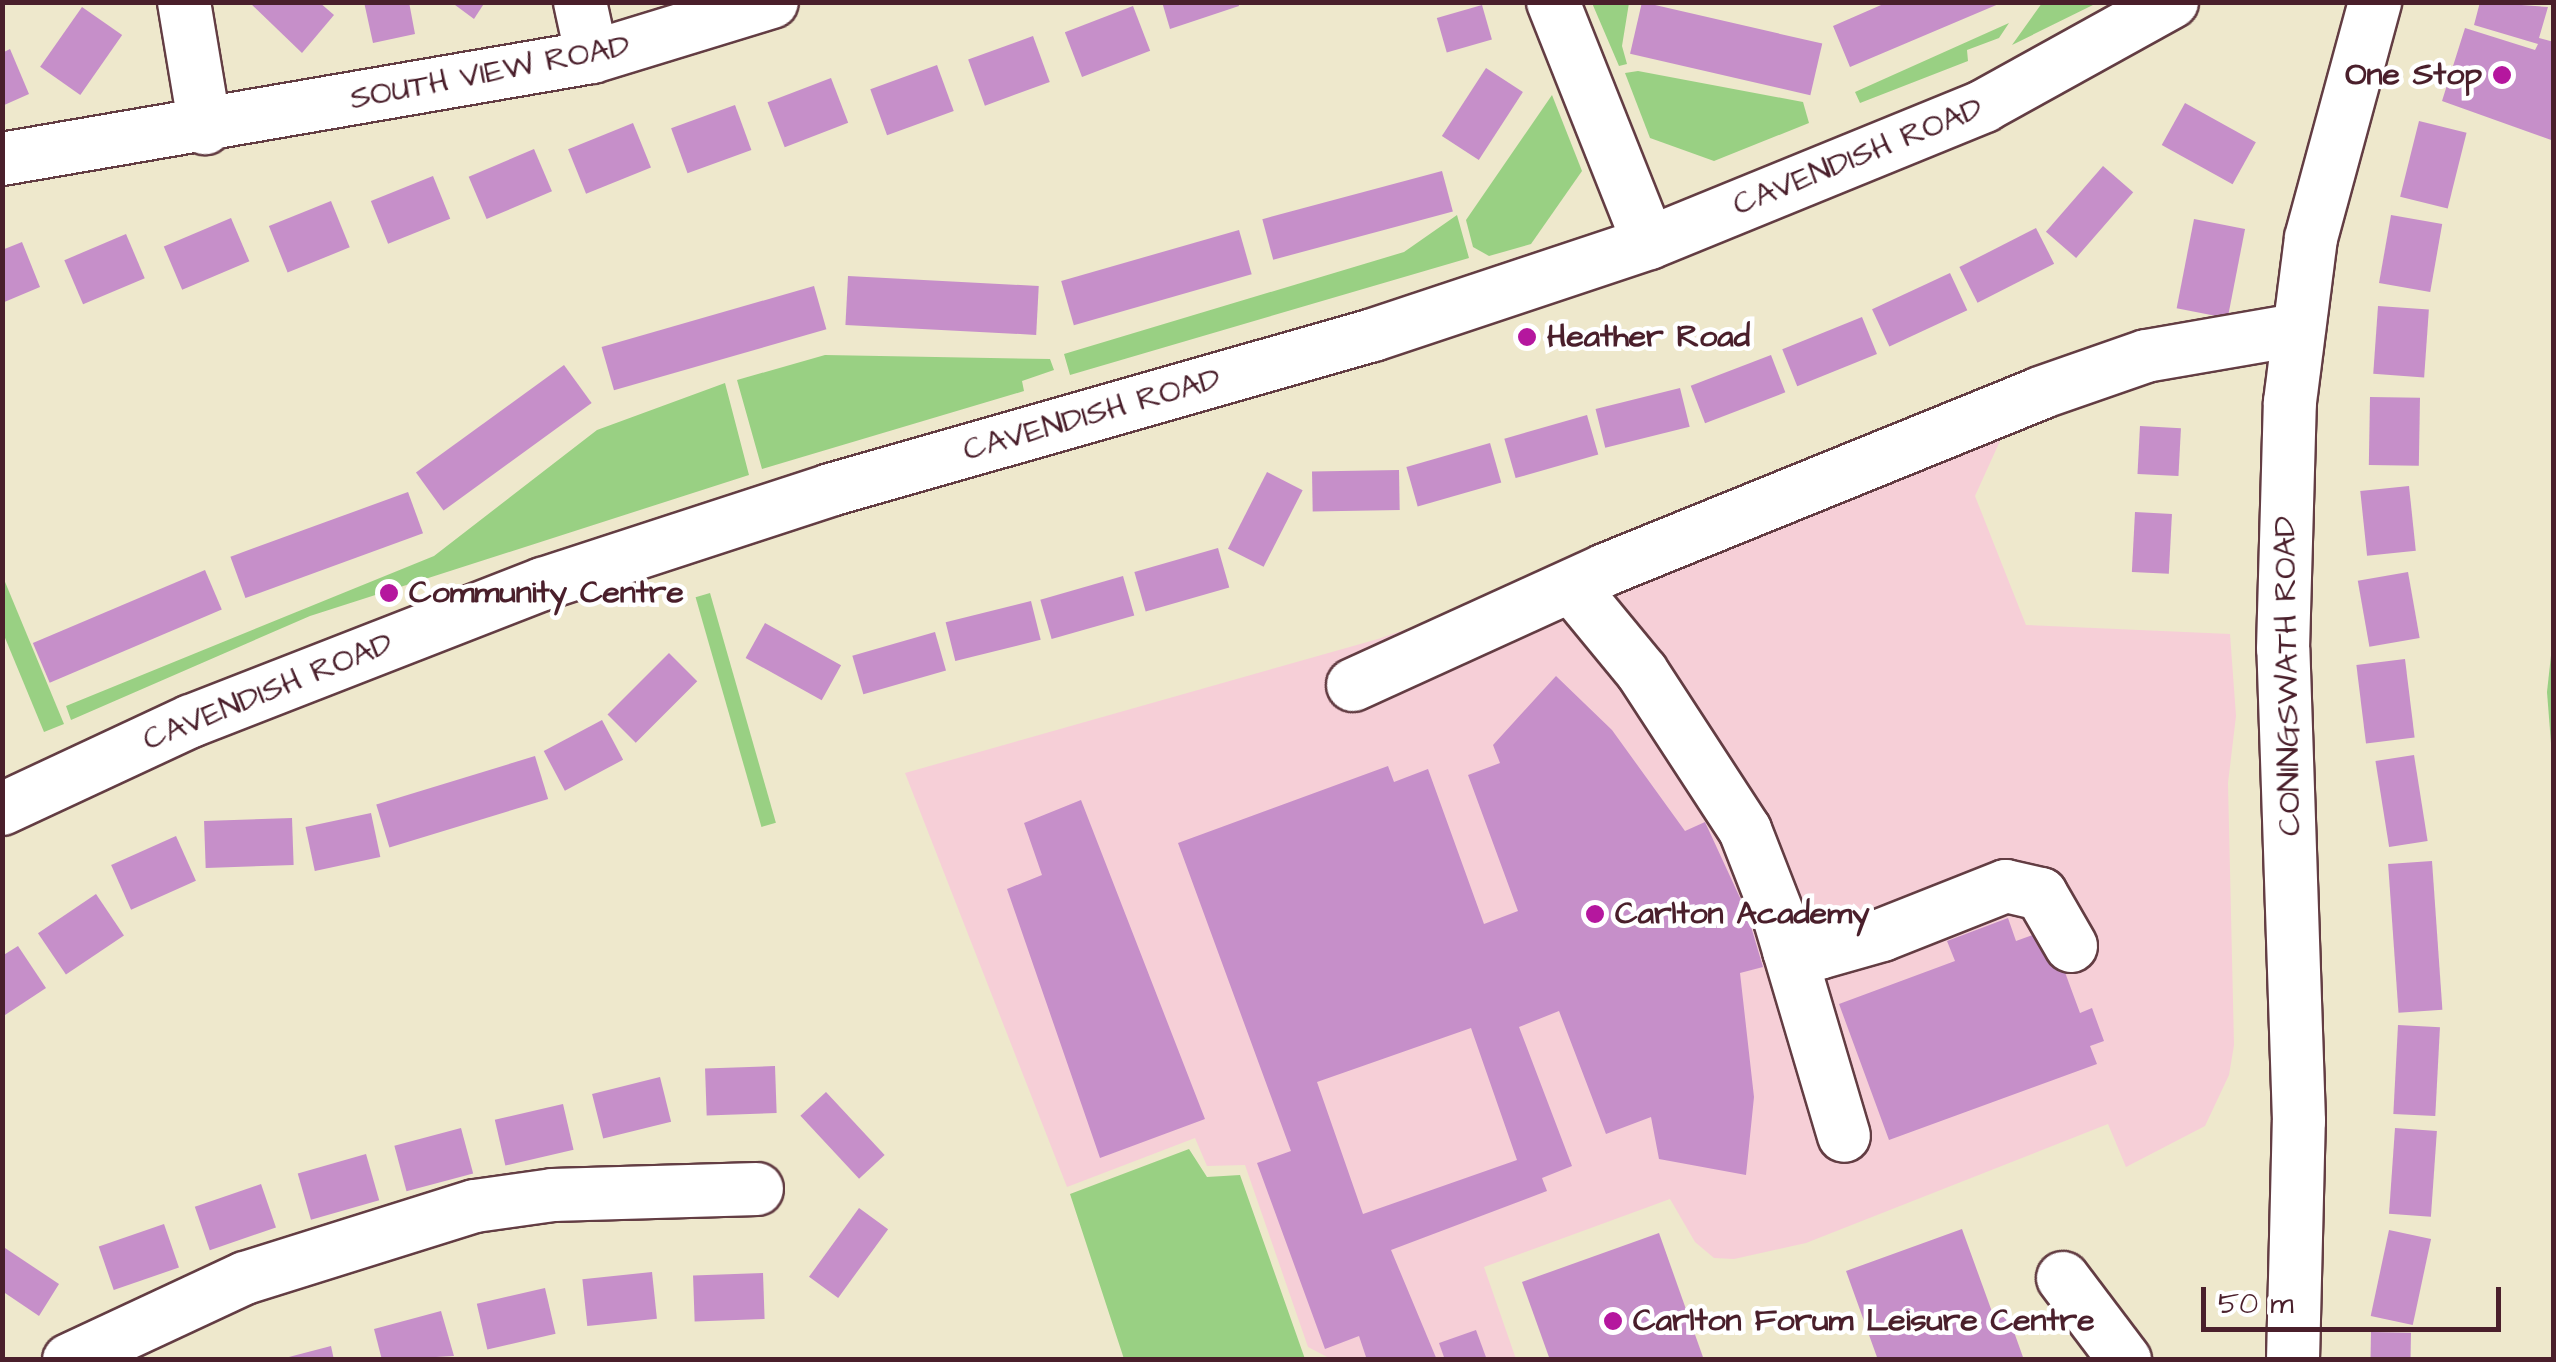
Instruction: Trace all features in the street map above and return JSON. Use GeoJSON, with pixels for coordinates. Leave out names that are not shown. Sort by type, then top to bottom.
{"type":"FeatureCollection","features":[{"type":"Feature","properties":{"kind":"street"},"geometry":{"type":"LineString","coordinates":[[184,2],[204,128]]}},
{"type":"Feature","properties":{"kind":"street"},"geometry":{"type":"LineString","coordinates":[[580,2],[592,57]]}},
{"type":"Feature","properties":{"kind":"street","name":"SOUTH VIEW ROAD"},"geometry":{"type":"LineString","coordinates":[[2,160],[204,128],[592,57],[772,2]]}},
{"type":"Feature","properties":{"kind":"street"},"geometry":{"type":"LineString","coordinates":[[1553,2],[1649,244]]}},
{"type":"Feature","properties":{"kind":"street","name":"CAVENDISH ROAD"},"geometry":{"type":"LineString","coordinates":[[2,809],[191,721],[543,584],[830,490],[1373,335],[1649,244],[1984,106],[2172,2]]}},
{"type":"Feature","properties":{"kind":"street","name":"CONINGSWATH ROAD"},"geometry":{"type":"LineString","coordinates":[[2293,1360],[2299,1121],[2283,649],[2297,330],[2312,238],[2374,2]]}},
{"type":"Feature","properties":{"kind":"street"},"geometry":{"type":"LineString","coordinates":[[1353,685],[1572,587],[2086,376],[2228,338],[2297,330]]}},
{"type":"Feature","properties":{"kind":"street"},"geometry":{"type":"LineString","coordinates":[[1572,587],[1701,755],[1745,830],[1788,950],[1844,1136]]}},
{"type":"Feature","properties":{"kind":"street"},"geometry":{"type":"LineString","coordinates":[[1788,950],[1820,953],[1866,940],[2006,886],[2041,894],[2071,946]]}},
{"type":"Feature","properties":{"kind":"street"},"geometry":{"type":"LineString","coordinates":[[68,1360],[244,1278],[476,1206],[553,1195],[757,1189]]}},
{"type":"Feature","properties":{"kind":"street"},"geometry":{"type":"LineString","coordinates":[[2063,1278],[2125,1360]]}},
{"type":"Feature","properties":{"kind":"shaded area","name":"Carlton Academy"},"geometry":{"type":"Polygon","coordinates":[[[2010,419],[1975,496],[2026,625],[2230,634],[2236,716],[2228,783],[2234,1045],[2229,1075],[2205,1126],[2126,1167],[2108,1124],[1806,1243],[1734,1259],[1714,1258],[1695,1242],[1670,1199],[1484,1267],[1516,1359],[1331,1359],[1308,1347],[1245,1165],[1207,1166],[1195,1138],[1067,1187],[905,773],[1378,639],[2010,419]]]}},
{"type":"Feature","properties":{"kind":"green space"},"geometry":{"type":"Polygon","coordinates":[[[2042,2],[2097,3],[2012,45],[2042,2]]]}},
{"type":"Feature","properties":{"kind":"green space"},"geometry":{"type":"Polygon","coordinates":[[[1592,3],[1629,3],[1622,46],[1627,64],[1619,66],[1592,3]]]}},
{"type":"Feature","properties":{"kind":"green space"},"geometry":{"type":"Polygon","coordinates":[[[2009,23],[1999,38],[1967,50],[1968,61],[1860,103],[1855,92],[2009,23]]]}},
{"type":"Feature","properties":{"kind":"green space"},"geometry":{"type":"Polygon","coordinates":[[[1638,71],[1803,102],[1809,123],[1714,161],[1650,138],[1625,73],[1638,71]]]}},
{"type":"Feature","properties":{"kind":"green space"},"geometry":{"type":"Polygon","coordinates":[[[1552,95],[1582,171],[1531,244],[1489,256],[1473,247],[1466,220],[1552,95]]]}},
{"type":"Feature","properties":{"kind":"green space"},"geometry":{"type":"Polygon","coordinates":[[[1457,215],[1469,258],[1070,375],[1064,354],[1404,252],[1457,215]]]}},
{"type":"Feature","properties":{"kind":"green space"},"geometry":{"type":"Polygon","coordinates":[[[825,355],[1050,359],[1054,370],[1022,381],[1024,391],[762,469],[737,380],[825,355]]]}},
{"type":"Feature","properties":{"kind":"green space"},"geometry":{"type":"Polygon","coordinates":[[[725,383],[749,475],[310,616],[71,720],[66,706],[434,556],[597,430],[725,383]]]}},
{"type":"Feature","properties":{"kind":"green space"},"geometry":{"type":"Polygon","coordinates":[[[3,577],[64,724],[44,732],[3,633],[3,577]]]}},
{"type":"Feature","properties":{"kind":"green space"},"geometry":{"type":"Polygon","coordinates":[[[710,593],[776,823],[761,827],[696,597],[710,593]]]}},
{"type":"Feature","properties":{"kind":"green space"},"geometry":{"type":"Polygon","coordinates":[[[2554,637],[2553,769],[2547,692],[2554,637]]]}},
{"type":"Feature","properties":{"kind":"green space"},"geometry":{"type":"Polygon","coordinates":[[[1189,1149],[1207,1177],[1240,1175],[1305,1359],[1124,1359],[1070,1194],[1189,1149]]]}},
{"type":"Feature","properties":{"kind":"building"},"geometry":{"type":"Polygon","coordinates":[[[249,2],[319,2],[334,15],[302,53],[249,2]]]}},
{"type":"Feature","properties":{"kind":"building"},"geometry":{"type":"Polygon","coordinates":[[[364,2],[409,2],[415,34],[373,43],[364,2]]]}},
{"type":"Feature","properties":{"kind":"building"},"geometry":{"type":"Polygon","coordinates":[[[451,2],[485,2],[474,19],[451,2]]]}},
{"type":"Feature","properties":{"kind":"building"},"geometry":{"type":"Polygon","coordinates":[[[1162,2],[1238,2],[1239,6],[1170,29],[1162,2]]]}},
{"type":"Feature","properties":{"kind":"building"},"geometry":{"type":"Polygon","coordinates":[[[1642,2],[1822,44],[1810,95],[1630,54],[1642,2]]]}},
{"type":"Feature","properties":{"kind":"building"},"geometry":{"type":"Polygon","coordinates":[[[1888,2],[2001,3],[1850,67],[1833,26],[1888,2]]]}},
{"type":"Feature","properties":{"kind":"building","name":"One Stop"},"geometry":{"type":"Polygon","coordinates":[[[2480,2],[2548,7],[2539,38],[2554,42],[2554,141],[2442,101],[2465,28],[2535,50],[2538,44],[2474,25],[2480,2]]]}},
{"type":"Feature","properties":{"kind":"building"},"geometry":{"type":"Polygon","coordinates":[[[1482,5],[1492,40],[1447,53],[1437,18],[1482,5]]]}},
{"type":"Feature","properties":{"kind":"building"},"geometry":{"type":"Polygon","coordinates":[[[1133,6],[1150,51],[1082,77],[1065,32],[1133,6]]]}},
{"type":"Feature","properties":{"kind":"building"},"geometry":{"type":"Polygon","coordinates":[[[82,7],[122,35],[80,95],[40,67],[82,7]]]}},
{"type":"Feature","properties":{"kind":"building"},"geometry":{"type":"Polygon","coordinates":[[[1033,36],[1050,82],[985,106],[968,60],[1033,36]]]}},
{"type":"Feature","properties":{"kind":"building"},"geometry":{"type":"Polygon","coordinates":[[[10,49],[29,94],[2,106],[2,53],[10,49]]]}},
{"type":"Feature","properties":{"kind":"building"},"geometry":{"type":"Polygon","coordinates":[[[937,65],[954,111],[887,135],[870,89],[937,65]]]}},
{"type":"Feature","properties":{"kind":"building"},"geometry":{"type":"Polygon","coordinates":[[[1486,68],[1523,92],[1479,160],[1442,136],[1486,68]]]}},
{"type":"Feature","properties":{"kind":"building"},"geometry":{"type":"Polygon","coordinates":[[[831,78],[848,123],[785,147],[768,102],[831,78]]]}},
{"type":"Feature","properties":{"kind":"building"},"geometry":{"type":"Polygon","coordinates":[[[2185,103],[2256,142],[2233,184],[2162,145],[2185,103]]]}},
{"type":"Feature","properties":{"kind":"building"},"geometry":{"type":"Polygon","coordinates":[[[735,105],[751,150],[688,173],[671,128],[735,105]]]}},
{"type":"Feature","properties":{"kind":"building"},"geometry":{"type":"Polygon","coordinates":[[[2419,121],[2467,133],[2448,209],[2400,197],[2419,121]]]}},
{"type":"Feature","properties":{"kind":"building"},"geometry":{"type":"Polygon","coordinates":[[[633,123],[651,168],[586,194],[568,149],[633,123]]]}},
{"type":"Feature","properties":{"kind":"building"},"geometry":{"type":"Polygon","coordinates":[[[534,149],[552,191],[487,219],[469,177],[534,149]]]}},
{"type":"Feature","properties":{"kind":"building"},"geometry":{"type":"Polygon","coordinates":[[[2103,166],[2133,192],[2076,258],[2046,232],[2103,166]]]}},
{"type":"Feature","properties":{"kind":"building"},"geometry":{"type":"Polygon","coordinates":[[[1442,171],[1453,212],[1273,260],[1262,219],[1442,171]]]}},
{"type":"Feature","properties":{"kind":"building"},"geometry":{"type":"Polygon","coordinates":[[[433,176],[450,219],[388,244],[371,201],[433,176]]]}},
{"type":"Feature","properties":{"kind":"building"},"geometry":{"type":"Polygon","coordinates":[[[331,201],[350,247],[288,272],[269,226],[331,201]]]}},
{"type":"Feature","properties":{"kind":"building"},"geometry":{"type":"Polygon","coordinates":[[[2391,215],[2442,224],[2430,292],[2379,283],[2391,215]]]}},
{"type":"Feature","properties":{"kind":"building"},"geometry":{"type":"Polygon","coordinates":[[[231,218],[249,261],[182,290],[164,247],[231,218]]]}},
{"type":"Feature","properties":{"kind":"building"},"geometry":{"type":"Polygon","coordinates":[[[2194,219],[2245,229],[2228,318],[2177,308],[2194,219]]]}},
{"type":"Feature","properties":{"kind":"building"},"geometry":{"type":"Polygon","coordinates":[[[2036,228],[2054,264],[1978,303],[1959,267],[2036,228]]]}},
{"type":"Feature","properties":{"kind":"building"},"geometry":{"type":"Polygon","coordinates":[[[1239,230],[1252,274],[1074,325],[1061,281],[1239,230]]]}},
{"type":"Feature","properties":{"kind":"building"},"geometry":{"type":"Polygon","coordinates":[[[126,234],[145,278],[83,304],[64,260],[126,234]]]}},
{"type":"Feature","properties":{"kind":"building"},"geometry":{"type":"Polygon","coordinates":[[[22,242],[40,287],[2,303],[2,250],[22,242]]]}},
{"type":"Feature","properties":{"kind":"building"},"geometry":{"type":"Polygon","coordinates":[[[1950,273],[1967,310],[1889,347],[1872,309],[1950,273]]]}},
{"type":"Feature","properties":{"kind":"building"},"geometry":{"type":"Polygon","coordinates":[[[848,276],[1039,286],[1036,335],[845,325],[848,276]]]}},
{"type":"Feature","properties":{"kind":"building"},"geometry":{"type":"Polygon","coordinates":[[[814,286],[826,329],[614,390],[602,347],[814,286]]]}},
{"type":"Feature","properties":{"kind":"building"},"geometry":{"type":"Polygon","coordinates":[[[2378,306],[2429,310],[2424,377],[2373,374],[2378,306]]]}},
{"type":"Feature","properties":{"kind":"building"},"geometry":{"type":"Polygon","coordinates":[[[1862,317],[1877,354],[1797,386],[1782,349],[1862,317]]]}},
{"type":"Feature","properties":{"kind":"building"},"geometry":{"type":"Polygon","coordinates":[[[1771,355],[1785,392],[1705,423],[1691,386],[1771,355]]]}},
{"type":"Feature","properties":{"kind":"building"},"geometry":{"type":"Polygon","coordinates":[[[564,365],[592,403],[444,511],[416,473],[564,365]]]}},
{"type":"Feature","properties":{"kind":"building"},"geometry":{"type":"Polygon","coordinates":[[[1680,388],[1690,427],[1605,448],[1596,409],[1680,388]]]}},
{"type":"Feature","properties":{"kind":"building"},"geometry":{"type":"Polygon","coordinates":[[[2370,397],[2420,398],[2419,466],[2369,465],[2370,397]]]}},
{"type":"Feature","properties":{"kind":"building"},"geometry":{"type":"Polygon","coordinates":[[[1587,415],[1598,454],[1516,478],[1504,439],[1587,415]]]}},
{"type":"Feature","properties":{"kind":"building"},"geometry":{"type":"Polygon","coordinates":[[[2140,426],[2181,428],[2178,476],[2137,474],[2140,426]]]}},
{"type":"Feature","properties":{"kind":"building"},"geometry":{"type":"Polygon","coordinates":[[[1490,443],[1501,482],[1418,506],[1406,467],[1490,443]]]}},
{"type":"Feature","properties":{"kind":"building"},"geometry":{"type":"Polygon","coordinates":[[[1399,470],[1400,510],[1313,512],[1312,472],[1399,470]]]}},
{"type":"Feature","properties":{"kind":"building"},"geometry":{"type":"Polygon","coordinates":[[[1267,472],[1303,490],[1264,567],[1228,549],[1267,472]]]}},
{"type":"Feature","properties":{"kind":"building"},"geometry":{"type":"Polygon","coordinates":[[[2409,486],[2416,551],[2367,556],[2360,491],[2409,486]]]}},
{"type":"Feature","properties":{"kind":"building"},"geometry":{"type":"Polygon","coordinates":[[[408,492],[423,533],[245,598],[230,557],[408,492]]]}},
{"type":"Feature","properties":{"kind":"building"},"geometry":{"type":"Polygon","coordinates":[[[2135,512],[2172,514],[2169,574],[2132,572],[2135,512]]]}},
{"type":"Feature","properties":{"kind":"building"},"geometry":{"type":"Polygon","coordinates":[[[1218,548],[1229,587],[1146,611],[1134,572],[1218,548]]]}},
{"type":"Feature","properties":{"kind":"building"},"geometry":{"type":"Polygon","coordinates":[[[205,570],[222,610],[50,683],[33,643],[205,570]]]}},
{"type":"Feature","properties":{"kind":"building"},"geometry":{"type":"Polygon","coordinates":[[[2408,572],[2420,638],[2369,647],[2358,581],[2408,572]]]}},
{"type":"Feature","properties":{"kind":"building"},"geometry":{"type":"Polygon","coordinates":[[[1123,576],[1134,615],[1052,639],[1040,600],[1123,576]]]}},
{"type":"Feature","properties":{"kind":"building"},"geometry":{"type":"Polygon","coordinates":[[[1031,601],[1041,640],[955,661],[946,622],[1031,601]]]}},
{"type":"Feature","properties":{"kind":"building"},"geometry":{"type":"Polygon","coordinates":[[[765,623],[841,665],[822,700],[746,658],[765,623]]]}},
{"type":"Feature","properties":{"kind":"building"},"geometry":{"type":"Polygon","coordinates":[[[935,632],[946,670],[863,694],[852,656],[935,632]]]}},
{"type":"Feature","properties":{"kind":"building"},"geometry":{"type":"Polygon","coordinates":[[[669,653],[697,681],[636,743],[607,715],[669,653]]]}},
{"type":"Feature","properties":{"kind":"building"},"geometry":{"type":"Polygon","coordinates":[[[2405,659],[2415,737],[2366,743],[2356,665],[2405,659]]]}},
{"type":"Feature","properties":{"kind":"building"},"geometry":{"type":"Polygon","coordinates":[[[1556,676],[1612,730],[1685,831],[1705,822],[1747,913],[1763,967],[1740,973],[1754,1097],[1746,1175],[1659,1159],[1651,1117],[1606,1134],[1559,1011],[1519,1027],[1572,1166],[1542,1178],[1547,1191],[1391,1250],[1437,1360],[1367,1360],[1359,1336],[1325,1349],[1257,1163],[1291,1151],[1178,843],[1388,766],[1394,782],[1428,769],[1484,924],[1518,911],[1468,775],[1500,763],[1493,745],[1556,676]],[[1471,1028],[1317,1082],[1363,1214],[1517,1160],[1471,1028]]]}},
{"type":"Feature","properties":{"kind":"building"},"geometry":{"type":"Polygon","coordinates":[[[602,720],[623,760],[565,791],[544,751],[602,720]]]}},
{"type":"Feature","properties":{"kind":"building"},"geometry":{"type":"Polygon","coordinates":[[[2414,755],[2428,841],[2389,847],[2375,761],[2414,755]]]}},
{"type":"Feature","properties":{"kind":"building"},"geometry":{"type":"Polygon","coordinates":[[[535,756],[548,799],[389,848],[376,805],[535,756]]]}},
{"type":"Feature","properties":{"kind":"building"},"geometry":{"type":"Polygon","coordinates":[[[1081,800],[1205,1119],[1100,1158],[1007,889],[1042,875],[1024,823],[1081,800]]]}},
{"type":"Feature","properties":{"kind":"building"},"geometry":{"type":"Polygon","coordinates":[[[371,813],[380,857],[315,871],[305,827],[371,813]]]}},
{"type":"Feature","properties":{"kind":"building"},"geometry":{"type":"Polygon","coordinates":[[[292,818],[294,865],[206,868],[204,821],[292,818]]]}},
{"type":"Feature","properties":{"kind":"building"},"geometry":{"type":"Polygon","coordinates":[[[176,836],[196,881],[131,910],[111,865],[176,836]]]}},
{"type":"Feature","properties":{"kind":"building"},"geometry":{"type":"Polygon","coordinates":[[[2432,861],[2442,1010],[2399,1013],[2388,864],[2432,861]]]}},
{"type":"Feature","properties":{"kind":"building"},"geometry":{"type":"Polygon","coordinates":[[[96,894],[124,935],[66,975],[38,933],[96,894]]]}},
{"type":"Feature","properties":{"kind":"building"},"geometry":{"type":"Polygon","coordinates":[[[2008,918],[2016,941],[2049,929],[2080,1013],[2092,1008],[2104,1041],[2090,1046],[2097,1064],[1889,1140],[1839,1004],[1955,961],[1947,941],[2008,918]]]}},
{"type":"Feature","properties":{"kind":"building"},"geometry":{"type":"Polygon","coordinates":[[[18,946],[46,988],[2,1017],[2,956],[18,946]]]}},
{"type":"Feature","properties":{"kind":"building"},"geometry":{"type":"Polygon","coordinates":[[[2398,1025],[2440,1027],[2435,1116],[2393,1114],[2398,1025]]]}},
{"type":"Feature","properties":{"kind":"building"},"geometry":{"type":"Polygon","coordinates":[[[775,1066],[777,1113],[707,1115],[705,1068],[775,1066]]]}},
{"type":"Feature","properties":{"kind":"building"},"geometry":{"type":"Polygon","coordinates":[[[660,1077],[671,1122],[603,1139],[592,1094],[660,1077]]]}},
{"type":"Feature","properties":{"kind":"building"},"geometry":{"type":"Polygon","coordinates":[[[826,1092],[885,1155],[859,1179],[800,1116],[826,1092]]]}},
{"type":"Feature","properties":{"kind":"building"},"geometry":{"type":"Polygon","coordinates":[[[563,1104],[574,1150],[505,1166],[495,1120],[563,1104]]]}},
{"type":"Feature","properties":{"kind":"building"},"geometry":{"type":"Polygon","coordinates":[[[461,1128],[473,1173],[407,1191],[394,1146],[461,1128]]]}},
{"type":"Feature","properties":{"kind":"building"},"geometry":{"type":"Polygon","coordinates":[[[2395,1128],[2437,1131],[2431,1217],[2389,1214],[2395,1128]]]}},
{"type":"Feature","properties":{"kind":"building"},"geometry":{"type":"Polygon","coordinates":[[[366,1154],[379,1200],[311,1220],[298,1174],[366,1154]]]}},
{"type":"Feature","properties":{"kind":"building"},"geometry":{"type":"Polygon","coordinates":[[[261,1184],[276,1227],[210,1250],[195,1207],[261,1184]]]}},
{"type":"Feature","properties":{"kind":"building"},"geometry":{"type":"Polygon","coordinates":[[[859,1208],[888,1229],[838,1298],[809,1277],[859,1208]]]}},
{"type":"Feature","properties":{"kind":"building"},"geometry":{"type":"Polygon","coordinates":[[[164,1224],[179,1267],[114,1290],[99,1246],[164,1224]]]}},
{"type":"Feature","properties":{"kind":"building","name":"Carlton Forum Leisure Centre"},"geometry":{"type":"Polygon","coordinates":[[[1962,1229],[1995,1320],[2008,1315],[2024,1360],[1878,1360],[1846,1271],[1962,1229]]]}},
{"type":"Feature","properties":{"kind":"building"},"geometry":{"type":"Polygon","coordinates":[[[2389,1230],[2431,1239],[2413,1325],[2371,1316],[2389,1230]]]}},
{"type":"Feature","properties":{"kind":"building","name":"Carlton Forum Leisure Centre"},"geometry":{"type":"Polygon","coordinates":[[[1659,1233],[1704,1360],[1550,1360],[1522,1282],[1659,1233]]]}},
{"type":"Feature","properties":{"kind":"building"},"geometry":{"type":"Polygon","coordinates":[[[2,1246],[59,1284],[39,1316],[2,1291],[2,1246]]]}},
{"type":"Feature","properties":{"kind":"building"},"geometry":{"type":"Polygon","coordinates":[[[652,1272],[657,1319],[587,1326],[582,1279],[652,1272]]]}},
{"type":"Feature","properties":{"kind":"building"},"geometry":{"type":"Polygon","coordinates":[[[763,1273],[765,1319],[695,1321],[693,1275],[763,1273]]]}},
{"type":"Feature","properties":{"kind":"building"},"geometry":{"type":"Polygon","coordinates":[[[545,1288],[556,1334],[487,1350],[477,1304],[545,1288]]]}},
{"type":"Feature","properties":{"kind":"building"},"geometry":{"type":"Polygon","coordinates":[[[441,1311],[454,1356],[382,1360],[374,1329],[441,1311]]]}},
{"type":"Feature","properties":{"kind":"building"},"geometry":{"type":"Polygon","coordinates":[[[1476,1330],[1487,1360],[1445,1360],[1439,1343],[1476,1330]]]}},
{"type":"Feature","properties":{"kind":"building"},"geometry":{"type":"Polygon","coordinates":[[[2371,1332],[2411,1333],[2411,1360],[2371,1360],[2371,1332]]]}},
{"type":"Feature","properties":{"kind":"building"},"geometry":{"type":"Polygon","coordinates":[[[331,1346],[334,1360],[285,1360],[285,1358],[331,1346]]]}},
{"type":"Feature","properties":{"kind":"place","name":"One Stop"},"geometry":{"type":"Point","coordinates":[2502,75]}},
{"type":"Feature","properties":{"kind":"place","name":"Heather Road"},"geometry":{"type":"Point","coordinates":[1527,337]}},
{"type":"Feature","properties":{"kind":"place","name":"Community Centre"},"geometry":{"type":"Point","coordinates":[389,593]}},
{"type":"Feature","properties":{"kind":"place","name":"Carlton Academy"},"geometry":{"type":"Point","coordinates":[1595,914]}},
{"type":"Feature","properties":{"kind":"place","name":"Carlton Forum Leisure Centre"},"geometry":{"type":"Point","coordinates":[1613,1321]}}]}
